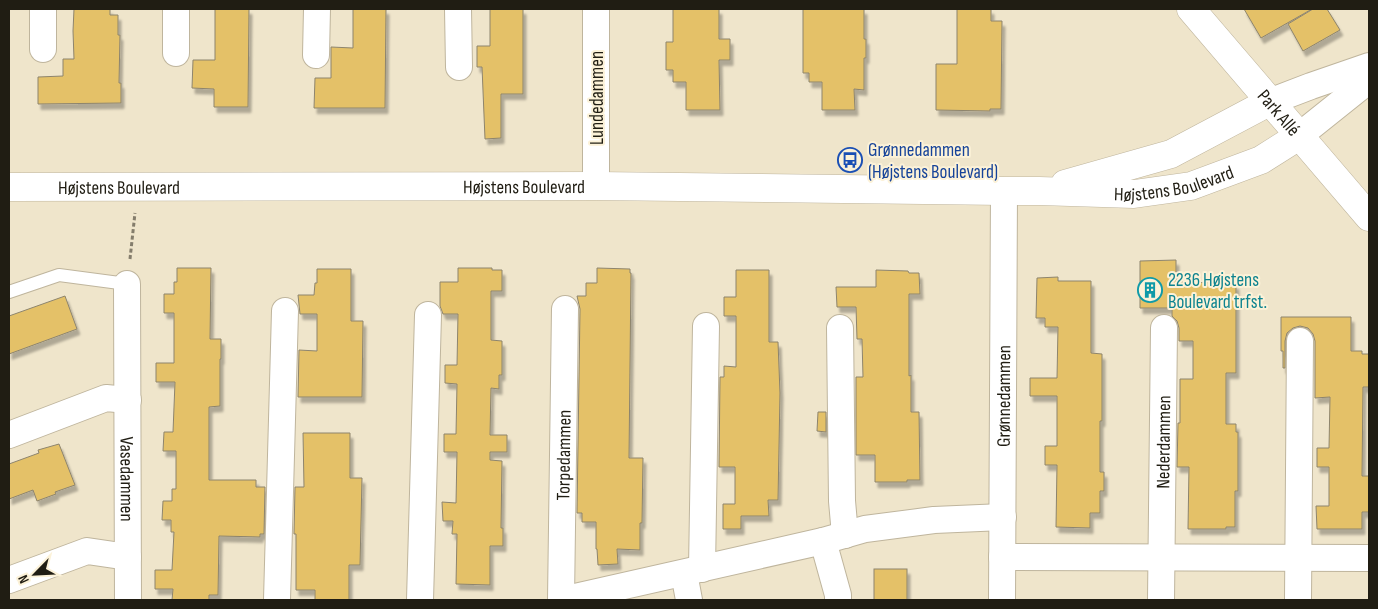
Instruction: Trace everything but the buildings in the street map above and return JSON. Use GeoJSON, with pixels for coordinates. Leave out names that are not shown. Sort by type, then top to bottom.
{"type":"FeatureCollection","features":[{"type":"Feature","properties":{"kind":"street"},"geometry":{"type":"LineString","coordinates":[[43,9],[43,49]]}},
{"type":"Feature","properties":{"kind":"street"},"geometry":{"type":"LineString","coordinates":[[176,9],[176,53]]}},
{"type":"Feature","properties":{"kind":"street"},"geometry":{"type":"LineString","coordinates":[[316,55],[317,9]]}},
{"type":"Feature","properties":{"kind":"street"},"geometry":{"type":"LineString","coordinates":[[458,9],[459,67]]}},
{"type":"Feature","properties":{"kind":"street","name":"Lundedammen"},"geometry":{"type":"LineString","coordinates":[[596,9],[596,186]]}},
{"type":"Feature","properties":{"kind":"street","name":"Park Allé"},"geometry":{"type":"LineString","coordinates":[[1191,9],[1369,217]]}},
{"type":"Feature","properties":{"kind":"street"},"geometry":{"type":"LineString","coordinates":[[1269,102],[1369,66]]}},
{"type":"Feature","properties":{"kind":"street"},"geometry":{"type":"LineString","coordinates":[[1300,136],[1369,80]]}},
{"type":"Feature","properties":{"kind":"street","name":"Højstens Boulevard"},"geometry":{"type":"LineString","coordinates":[[1039,191],[1171,154],[1269,102]]}},
{"type":"Feature","properties":{"kind":"street","name":"Højstens Boulevard"},"geometry":{"type":"LineString","coordinates":[[9,187],[596,186],[1039,191],[1134,194],[1191,186],[1261,160],[1300,136]]}},
{"type":"Feature","properties":{"kind":"street","name":"Grønnedammen"},"geometry":{"type":"LineString","coordinates":[[1002,600],[1004,191]]}},
{"type":"Feature","properties":{"kind":"street","name":"Vasedammen"},"geometry":{"type":"LineString","coordinates":[[127,284],[128,600]]}},
{"type":"Feature","properties":{"kind":"street","name":"Torpedammen"},"geometry":{"type":"LineString","coordinates":[[565,309],[562,600],[834,538],[865,529],[934,520],[1003,517]]}},
{"type":"Feature","properties":{"kind":"street"},"geometry":{"type":"LineString","coordinates":[[277,600],[285,310]]}},
{"type":"Feature","properties":{"kind":"street"},"geometry":{"type":"LineString","coordinates":[[420,600],[428,316]]}},
{"type":"Feature","properties":{"kind":"street"},"geometry":{"type":"LineString","coordinates":[[689,600],[693,571],[706,326]]}},
{"type":"Feature","properties":{"kind":"street"},"geometry":{"type":"LineString","coordinates":[[838,600],[834,538],[842,501],[840,328]]}},
{"type":"Feature","properties":{"kind":"street","name":"Nederdammen"},"geometry":{"type":"LineString","coordinates":[[1161,600],[1164,328]]}},
{"type":"Feature","properties":{"kind":"street"},"geometry":{"type":"LineString","coordinates":[[1298,600],[1300,341]]}},
{"type":"Feature","properties":{"kind":"street"},"geometry":{"type":"LineString","coordinates":[[9,435],[106,398],[128,400]]}},
{"type":"Feature","properties":{"kind":"street"},"geometry":{"type":"LineString","coordinates":[[9,580],[87,550],[128,557]]}},
{"type":"Feature","properties":{"kind":"street"},"geometry":{"type":"LineString","coordinates":[[1002,557],[1369,558]]}},
{"type":"Feature","properties":{"kind":"lane"},"geometry":{"type":"LineString","coordinates":[[9,292],[59,276],[127,284]]}},
{"type":"Feature","properties":{"kind":"path"},"geometry":{"type":"LineString","coordinates":[[127,284],[138,188]]}},
{"type":"Feature","properties":{"kind":"place","name":"Grønnedammen (Højstens Boulevard)"},"geometry":{"type":"Point","coordinates":[850,160]}},
{"type":"Feature","properties":{"kind":"place","name":"2236 Højstens Boulevard trfst."},"geometry":{"type":"Point","coordinates":[1150,290]}}]}
